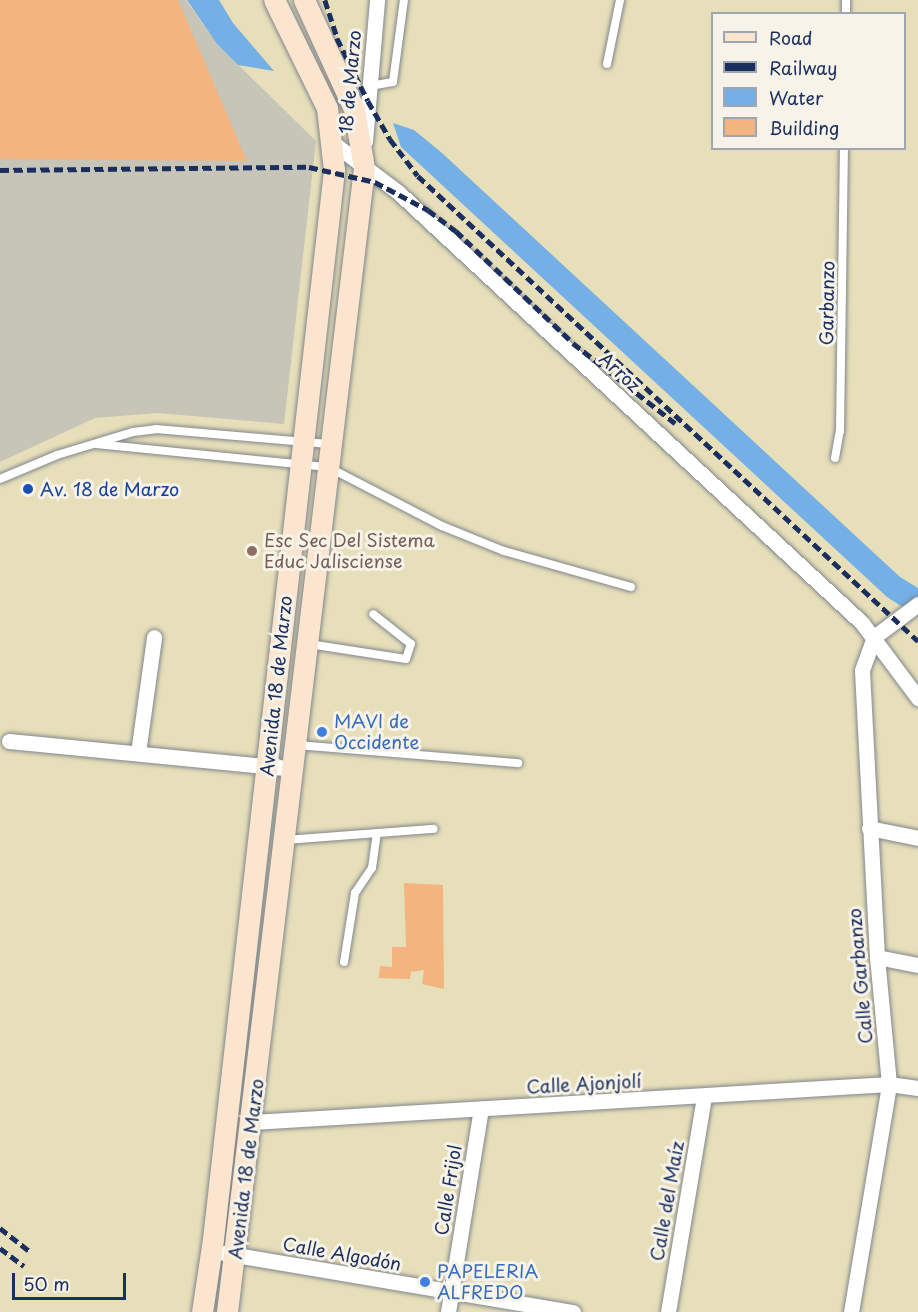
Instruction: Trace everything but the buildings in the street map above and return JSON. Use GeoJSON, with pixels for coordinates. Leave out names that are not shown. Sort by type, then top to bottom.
{"type":"FeatureCollection","features":[{"type":"Feature","properties":{"kind":"street","name":"Avenida 18 de Marzo"},"geometry":{"type":"LineString","coordinates":[[202,1312],[212,1249],[334,176],[333,144],[327,108],[274,0]]}},
{"type":"Feature","properties":{"kind":"street","name":"Avenida 18 de Marzo"},"geometry":{"type":"LineString","coordinates":[[227,1312],[236,1256],[364,168],[354,109],[304,0]]}},
{"type":"Feature","properties":{"kind":"street","name":"18 de Marzo"},"geometry":{"type":"LineString","coordinates":[[364,168],[376,0]]}},
{"type":"Feature","properties":{"kind":"street","name":"Arroz"},"geometry":{"type":"LineString","coordinates":[[333,144],[399,193],[874,637],[918,698]]}},
{"type":"Feature","properties":{"kind":"street"},"geometry":{"type":"LineString","coordinates":[[874,637],[918,604]]}},
{"type":"Feature","properties":{"kind":"street"},"geometry":{"type":"LineString","coordinates":[[138,753],[154,637]]}},
{"type":"Feature","properties":{"kind":"street","name":"Calle Garbanzo"},"geometry":{"type":"LineString","coordinates":[[851,1312],[889,1084],[877,957],[862,670],[874,637]]}},
{"type":"Feature","properties":{"kind":"street"},"geometry":{"type":"LineString","coordinates":[[9,741],[293,769]]}},
{"type":"Feature","properties":{"kind":"street"},"geometry":{"type":"LineString","coordinates":[[869,828],[918,838]]}},
{"type":"Feature","properties":{"kind":"street"},"geometry":{"type":"LineString","coordinates":[[877,957],[918,965]]}},
{"type":"Feature","properties":{"kind":"street","name":"Calle Ajonjolí"},"geometry":{"type":"LineString","coordinates":[[252,1122],[889,1084],[918,1088]]}},
{"type":"Feature","properties":{"kind":"street","name":"Calle del Maíz"},"geometry":{"type":"LineString","coordinates":[[668,1312],[704,1096]]}},
{"type":"Feature","properties":{"kind":"street","name":"Calle Frijol"},"geometry":{"type":"LineString","coordinates":[[448,1312],[481,1109]]}},
{"type":"Feature","properties":{"kind":"street","name":"Calle Algodón"},"geometry":{"type":"LineString","coordinates":[[212,1249],[236,1256],[573,1312]]}},
{"type":"Feature","properties":{"kind":"lane"},"geometry":{"type":"LineString","coordinates":[[370,86],[393,82],[404,0]]}},
{"type":"Feature","properties":{"kind":"lane"},"geometry":{"type":"LineString","coordinates":[[607,63],[620,0]]}},
{"type":"Feature","properties":{"kind":"lane","name":"Garbanzo"},"geometry":{"type":"LineString","coordinates":[[834,458],[840,432],[844,150]]}},
{"type":"Feature","properties":{"kind":"lane"},"geometry":{"type":"LineString","coordinates":[[0,479],[57,455],[156,429],[331,444]]}},
{"type":"Feature","properties":{"kind":"lane"},"geometry":{"type":"LineString","coordinates":[[96,444],[328,467],[442,526],[504,551],[631,587]]}},
{"type":"Feature","properties":{"kind":"lane"},"geometry":{"type":"LineString","coordinates":[[308,644],[406,659],[411,644],[373,614]]}},
{"type":"Feature","properties":{"kind":"lane"},"geometry":{"type":"LineString","coordinates":[[296,745],[518,763]]}},
{"type":"Feature","properties":{"kind":"lane"},"geometry":{"type":"LineString","coordinates":[[285,840],[434,829]]}},
{"type":"Feature","properties":{"kind":"lane"},"geometry":{"type":"LineString","coordinates":[[344,962],[355,893],[372,868],[377,833]]}},
{"type":"Feature","properties":{"kind":"shaded area"},"geometry":{"type":"Polygon","coordinates":[[[0,0],[186,0],[217,44],[316,141],[284,424],[158,413],[95,418],[0,462],[0,0]]]}},
{"type":"Feature","properties":{"kind":"water"},"geometry":{"type":"Polygon","coordinates":[[[187,0],[219,0],[233,23],[274,71],[238,65],[217,44],[187,0]]]}},
{"type":"Feature","properties":{"kind":"water"},"geometry":{"type":"Polygon","coordinates":[[[393,123],[414,130],[442,153],[900,577],[918,588],[918,617],[887,597],[401,147],[393,123]]]}},
{"type":"Feature","properties":{"kind":"railway"},"geometry":{"type":"LineString","coordinates":[[325,0],[337,38],[368,101],[390,139],[418,176],[918,641]]}},
{"type":"Feature","properties":{"kind":"railway"},"geometry":{"type":"LineString","coordinates":[[0,170],[309,167],[375,182],[428,210],[456,231],[573,343],[675,423]]}},
{"type":"Feature","properties":{"kind":"railway"},"geometry":{"type":"LineString","coordinates":[[0,1228],[31,1252]]}},
{"type":"Feature","properties":{"kind":"railway"},"geometry":{"type":"LineString","coordinates":[[0,1248],[24,1266]]}},
{"type":"Feature","properties":{"kind":"place","name":"Av. 18 de Marzo"},"geometry":{"type":"Point","coordinates":[28,489]}},
{"type":"Feature","properties":{"kind":"place","name":"Esc Sec Del Sistema Educ Jalisciense"},"geometry":{"type":"Point","coordinates":[252,551]}},
{"type":"Feature","properties":{"kind":"place","name":"MAVI de Occidente"},"geometry":{"type":"Point","coordinates":[322,732]}},
{"type":"Feature","properties":{"kind":"place","name":"PAPELERIA ALFREDO"},"geometry":{"type":"Point","coordinates":[425,1282]}}]}
